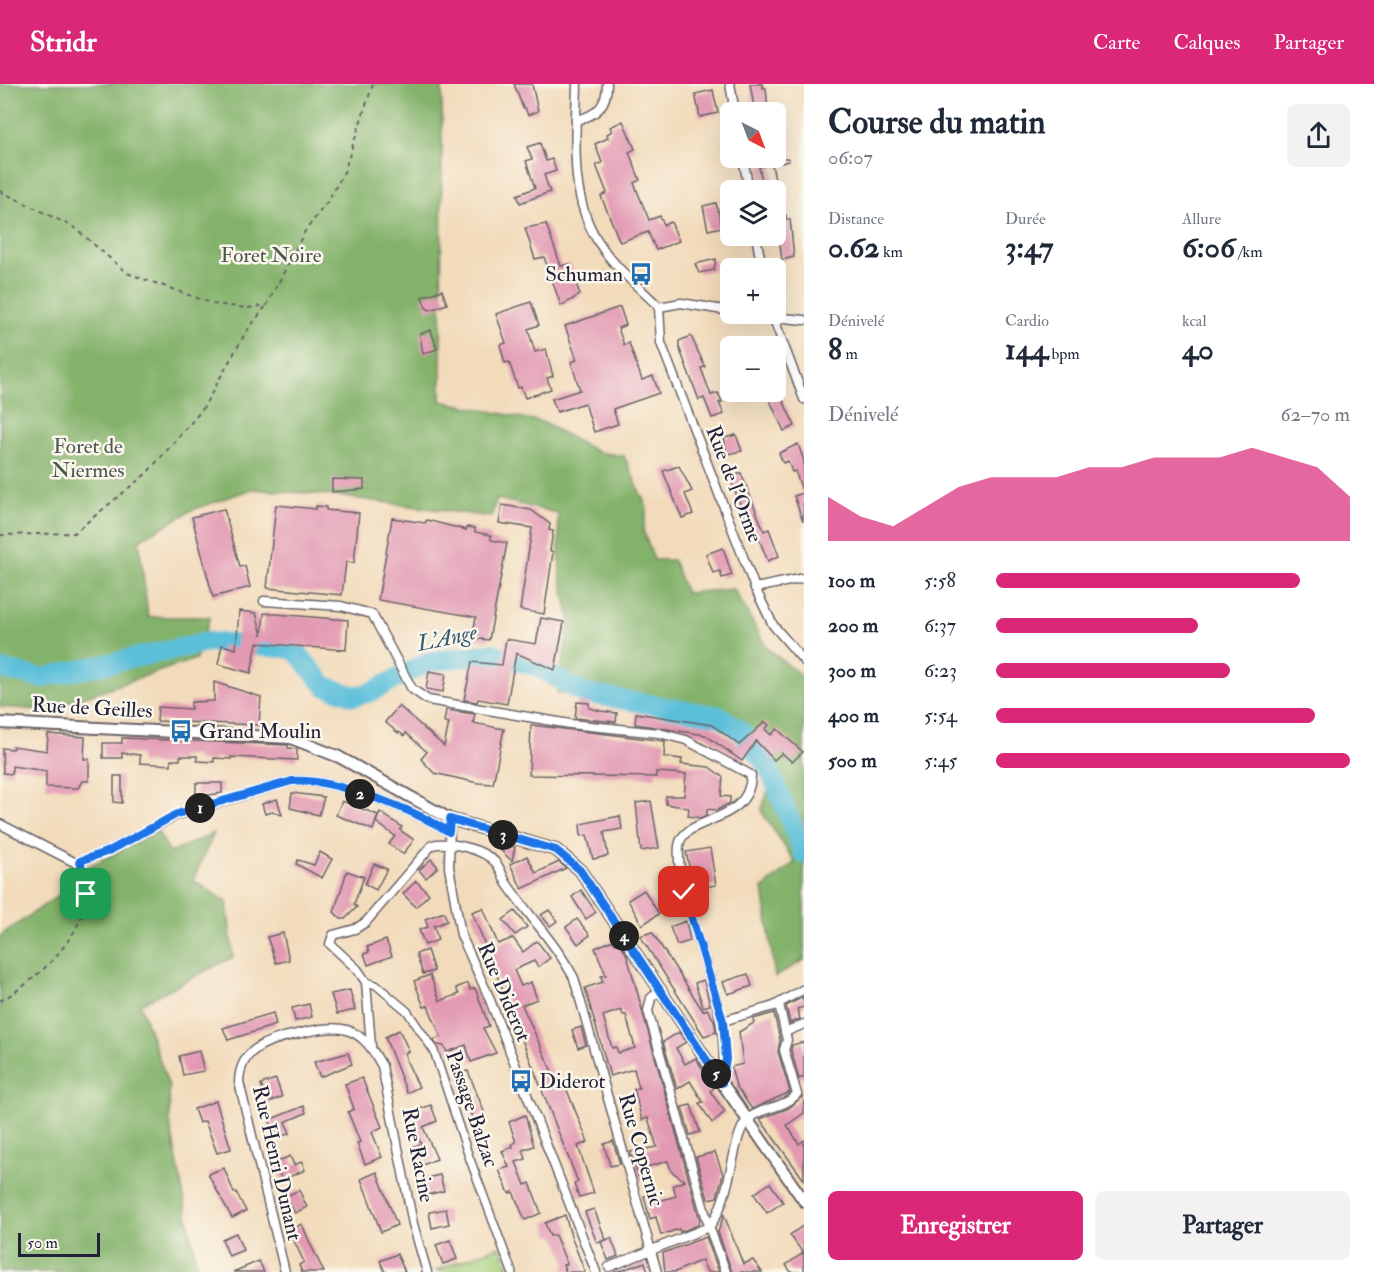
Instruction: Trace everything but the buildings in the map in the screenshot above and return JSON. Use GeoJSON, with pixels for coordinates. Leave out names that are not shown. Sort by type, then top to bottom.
{"type":"FeatureCollection","features":[{"type":"Feature","properties":{"kind":"street"},"geometry":{"type":"LineString","coordinates":[[577,84],[576,164],[579,191],[591,231],[610,258],[659,307],[681,303],[720,309]]}},
{"type":"Feature","properties":{"kind":"street"},"geometry":{"type":"LineString","coordinates":[[576,120],[594,114],[602,107],[607,84]]}},
{"type":"Feature","properties":{"kind":"street"},"geometry":{"type":"LineString","coordinates":[[730,84],[733,102]]}},
{"type":"Feature","properties":{"kind":"street","name":"Rue de l'Orme"},"geometry":{"type":"LineString","coordinates":[[659,307],[661,343],[755,588],[773,625],[804,661]]}},
{"type":"Feature","properties":{"kind":"street"},"geometry":{"type":"LineString","coordinates":[[786,317],[804,320]]}},
{"type":"Feature","properties":{"kind":"street"},"geometry":{"type":"LineString","coordinates":[[776,324],[804,399]]}},
{"type":"Feature","properties":{"kind":"street"},"geometry":{"type":"LineString","coordinates":[[755,588],[804,578]]}},
{"type":"Feature","properties":{"kind":"street"},"geometry":{"type":"LineString","coordinates":[[264,601],[364,610],[372,614],[379,623],[407,681],[419,695],[428,700],[677,738],[751,775],[751,790],[740,806],[685,834],[679,845],[684,892],[723,1021],[726,1059],[722,1083]]}},
{"type":"Feature","properties":{"kind":"street","name":"Rue de Geilles"},"geometry":{"type":"LineString","coordinates":[[0,723],[291,738],[339,757],[450,819],[556,850],[570,859],[585,876],[722,1083],[804,1201]]}},
{"type":"Feature","properties":{"kind":"street"},"geometry":{"type":"LineString","coordinates":[[0,824],[76,863],[109,851],[177,814],[292,781],[305,780],[340,787],[432,821],[449,832]]}},
{"type":"Feature","properties":{"kind":"street","name":"Rue Diderot"},"geometry":{"type":"LineString","coordinates":[[450,819],[448,844],[451,890],[461,935],[488,995],[596,1272]]}},
{"type":"Feature","properties":{"kind":"street","name":"Passage Balzac"},"geometry":{"type":"LineString","coordinates":[[448,844],[437,844],[428,848],[362,927],[333,935],[330,944],[357,969],[366,982],[376,985],[407,1011],[434,1051],[468,1154],[512,1272]]}},
{"type":"Feature","properties":{"kind":"street","name":"Rue Copernic"},"geometry":{"type":"LineString","coordinates":[[448,844],[485,855],[496,864],[506,883],[564,959],[574,978],[657,1272]]}},
{"type":"Feature","properties":{"kind":"street"},"geometry":{"type":"LineString","coordinates":[[366,982],[371,1046]]}},
{"type":"Feature","properties":{"kind":"street"},"geometry":{"type":"LineString","coordinates":[[723,1021],[779,1004],[804,989]]}},
{"type":"Feature","properties":{"kind":"street"},"geometry":{"type":"LineString","coordinates":[[660,990],[651,998],[648,1011],[709,1227],[726,1272]]}},
{"type":"Feature","properties":{"kind":"street"},"geometry":{"type":"LineString","coordinates":[[609,1268],[709,1227],[725,1201],[738,1140],[747,1120],[797,1094],[784,1050],[787,1040],[779,1004]]}},
{"type":"Feature","properties":{"kind":"street"},"geometry":{"type":"LineString","coordinates":[[785,1032],[804,1024]]}},
{"type":"Feature","properties":{"kind":"street","name":"Rue Henri Dunant"},"geometry":{"type":"LineString","coordinates":[[285,1272],[239,1082],[243,1061],[254,1049],[268,1040],[321,1029],[345,1030],[359,1036],[371,1046]]}},
{"type":"Feature","properties":{"kind":"street","name":"Rue Racine"},"geometry":{"type":"LineString","coordinates":[[371,1046],[382,1065],[413,1224],[427,1272]]}},
{"type":"Feature","properties":{"kind":"path"},"geometry":{"type":"LineString","coordinates":[[0,535],[74,533],[147,473],[202,410],[246,332],[267,305],[305,231],[328,201],[344,172],[373,84]]}},
{"type":"Feature","properties":{"kind":"path"},"geometry":{"type":"LineString","coordinates":[[0,191],[75,228],[127,273],[214,304],[248,308],[267,305]]}},
{"type":"Feature","properties":{"kind":"path"},"geometry":{"type":"LineString","coordinates":[[0,1000],[12,994],[44,968],[67,944],[82,914],[86,894],[87,885],[80,861]]}},
{"type":"Feature","properties":{"kind":"green space","name":"Foret Noire"},"geometry":{"type":"Polygon","coordinates":[[[0,84],[442,84],[441,401],[542,422],[597,452],[624,456],[647,508],[643,530],[654,560],[673,560],[686,593],[734,589],[767,648],[804,678],[804,960],[775,977],[763,888],[795,862],[761,811],[769,788],[746,742],[713,721],[557,693],[570,620],[560,573],[558,513],[497,499],[491,517],[330,495],[252,489],[192,510],[139,540],[148,617],[210,617],[196,659],[44,710],[0,707],[0,84]]]}},
{"type":"Feature","properties":{"kind":"green space"},"geometry":{"type":"Polygon","coordinates":[[[158,832],[170,853],[214,833],[193,880],[227,902],[233,957],[140,1004],[169,1087],[170,1123],[198,1272],[0,1272],[0,936],[79,881],[85,875],[87,867],[158,832]]]}},
{"type":"Feature","properties":{"kind":"green space"},"geometry":{"type":"Polygon","coordinates":[[[500,1246],[511,1272],[435,1271],[500,1246]]]}},
{"type":"Feature","properties":{"kind":"waterway","name":"L'Ange"},"geometry":{"type":"LineString","coordinates":[[0,669],[41,678],[208,642],[294,649],[325,686],[355,696],[371,692],[428,662],[492,653],[538,667],[583,693],[720,716],[743,733],[769,769],[804,854]]}},
{"type":"Feature","properties":{"kind":"place","name":"Schuman"},"geometry":{"type":"Point","coordinates":[641,274]}},
{"type":"Feature","properties":{"kind":"place","name":"Grand Moulin"},"geometry":{"type":"Point","coordinates":[181,731]}},
{"type":"Feature","properties":{"kind":"place","name":"Diderot"},"geometry":{"type":"Point","coordinates":[521,1081]}},
{"type":"Feature","properties":{"kind":"route"},"geometry":{"type":"LineString","coordinates":[[86,894],[87,885],[80,861],[109,851],[140,832],[177,814],[292,781],[323,782],[340,787],[432,821],[449,832],[450,819],[556,850],[570,859],[580,870],[722,1083],[726,1059],[723,1021],[684,892]]}},
{"type":"Feature","properties":{"kind":"park label","name":"Foret de Niermes"},"geometry":{"type":"Point","coordinates":[88,458]}}]}
